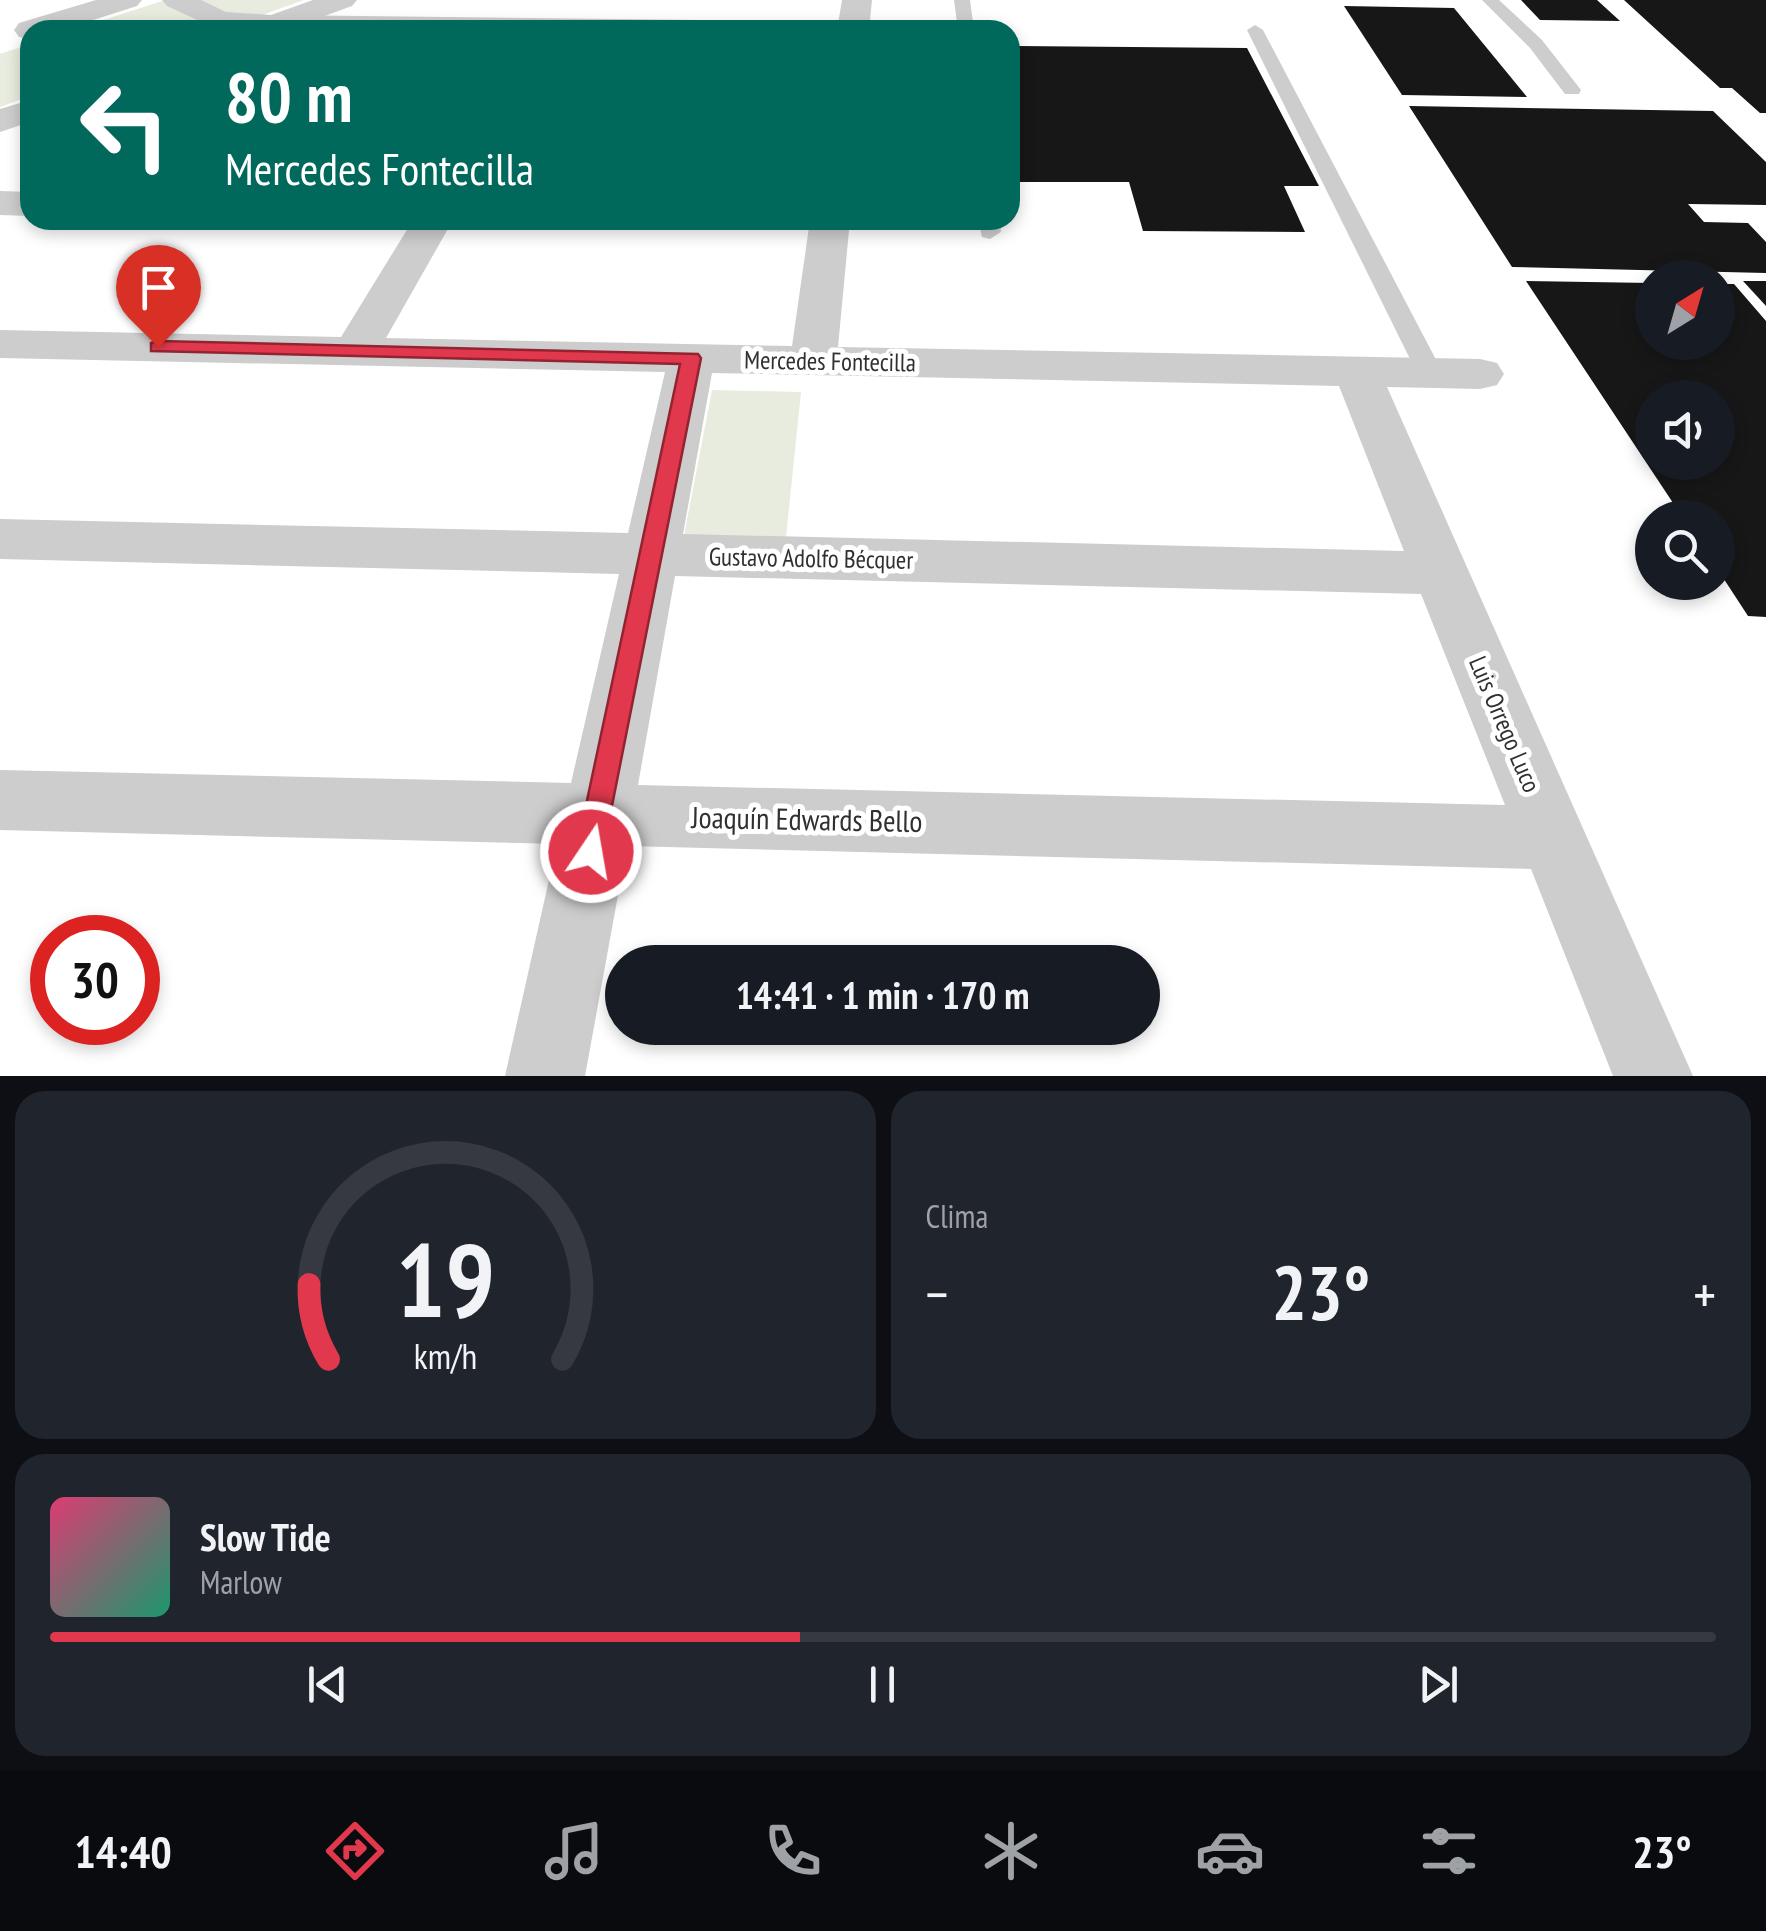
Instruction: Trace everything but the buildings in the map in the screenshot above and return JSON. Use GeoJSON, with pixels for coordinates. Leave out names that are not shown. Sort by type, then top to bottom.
{"type":"FeatureCollection","features":[{"type":"Feature","properties":{"kind":"street"},"geometry":{"type":"LineString","coordinates":[[53,20],[86,6],[127,0]]}},
{"type":"Feature","properties":{"kind":"street"},"geometry":{"type":"LineString","coordinates":[[177,0],[218,20]]}},
{"type":"Feature","properties":{"kind":"street"},"geometry":{"type":"LineString","coordinates":[[286,20],[342,0]]}},
{"type":"Feature","properties":{"kind":"street"},"geometry":{"type":"LineString","coordinates":[[355,351],[427,230]]}},
{"type":"Feature","properties":{"kind":"street"},"geometry":{"type":"LineString","coordinates":[[813,361],[829,230]]}},
{"type":"Feature","properties":{"kind":"street","name":"Mercedes Fontecilla"},"geometry":{"type":"LineString","coordinates":[[0,344],[1480,374]]}},
{"type":"Feature","properties":{"kind":"street"},"geometry":{"type":"LineString","coordinates":[[545,1076],[691,358]]}},
{"type":"Feature","properties":{"kind":"street","name":"Luis Orrego Luco"},"geometry":{"type":"LineString","coordinates":[[1357,372],[1653,1076]]}},
{"type":"Feature","properties":{"kind":"street","name":"Gustavo Adolfo Bécquer"},"geometry":{"type":"LineString","coordinates":[[0,540],[1442,573]]}},
{"type":"Feature","properties":{"kind":"street","name":"Joaquín Edwards Bello"},"geometry":{"type":"LineString","coordinates":[[0,800],[1553,838]]}},
{"type":"Feature","properties":{"kind":"lane"},"geometry":{"type":"LineString","coordinates":[[1490,0],[1536,44],[1572,90]]}},
{"type":"Feature","properties":{"kind":"lane"},"geometry":{"type":"LineString","coordinates":[[1255,30],[1430,374]]}},
{"type":"Feature","properties":{"kind":"shaded area"},"geometry":{"type":"Polygon","coordinates":[[[165,0],[304,0],[247,20],[104,20],[165,0]]]}},
{"type":"Feature","properties":{"kind":"shaded area"},"geometry":{"type":"Polygon","coordinates":[[[20,47],[20,100],[0,107],[0,54],[20,47]]]}},
{"type":"Feature","properties":{"kind":"shaded area"},"geometry":{"type":"Polygon","coordinates":[[[712,390],[801,392],[785,547],[682,546],[712,390]]]}},
{"type":"Feature","properties":{"kind":"route"},"geometry":{"type":"LineString","coordinates":[[158,347],[691,358],[591,852]]}}]}
